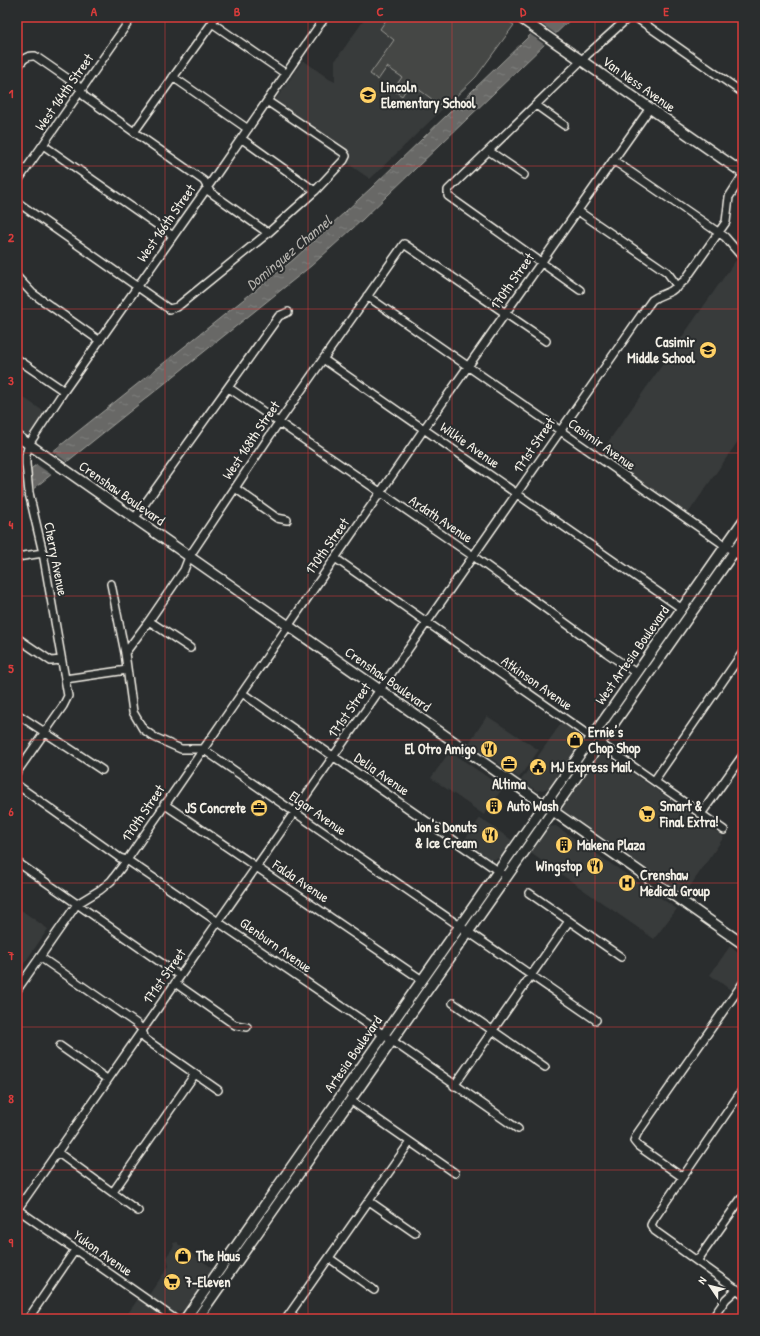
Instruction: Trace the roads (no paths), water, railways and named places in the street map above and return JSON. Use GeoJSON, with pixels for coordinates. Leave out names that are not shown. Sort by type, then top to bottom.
{"type":"FeatureCollection","features":[{"type":"Feature","properties":{"kind":"main road","name":"Van Ness Avenue"},"geometry":{"type":"LineString","coordinates":[[519,17],[743,174]]}},
{"type":"Feature","properties":{"kind":"main road","name":"Crenshaw Boulevard"},"geometry":{"type":"LineString","coordinates":[[17,436],[743,944]]}},
{"type":"Feature","properties":{"kind":"main road","name":"West Artesia Boulevard"},"geometry":{"type":"LineString","coordinates":[[544,805],[743,521]]}},
{"type":"Feature","properties":{"kind":"main road","name":"West Artesia Boulevard"},"geometry":{"type":"LineString","coordinates":[[553,811],[743,539]]}},
{"type":"Feature","properties":{"kind":"main road","name":"Artesia Boulevard"},"geometry":{"type":"LineString","coordinates":[[197,1319],[350,1100],[422,980],[544,805]]}},
{"type":"Feature","properties":{"kind":"main road","name":"Artesia Boulevard"},"geometry":{"type":"LineString","coordinates":[[185,1319],[388,1038],[468,931],[553,811]]}},
{"type":"Feature","properties":{"kind":"street","name":"West 164th Street"},"geometry":{"type":"LineString","coordinates":[[17,182],[132,17]]}},
{"type":"Feature","properties":{"kind":"street"},"geometry":{"type":"LineString","coordinates":[[314,17],[323,20]]}},
{"type":"Feature","properties":{"kind":"street"},"geometry":{"type":"LineString","coordinates":[[580,290],[448,196],[448,190],[582,60],[629,17]]}},
{"type":"Feature","properties":{"kind":"street"},"geometry":{"type":"LineString","coordinates":[[635,17],[743,94]]}},
{"type":"Feature","properties":{"kind":"street"},"geometry":{"type":"LineString","coordinates":[[134,132],[213,20],[286,74]]}},
{"type":"Feature","properties":{"kind":"street","name":"West 166th Street"},"geometry":{"type":"LineString","coordinates":[[29,444],[64,391],[242,139],[323,20]]}},
{"type":"Feature","properties":{"kind":"street"},"geometry":{"type":"LineString","coordinates":[[17,68],[24,58],[30,55],[35,56],[77,85],[84,96],[204,181],[210,192],[268,233]]}},
{"type":"Feature","properties":{"kind":"street"},"geometry":{"type":"LineString","coordinates":[[173,77],[248,129]]}},
{"type":"Feature","properties":{"kind":"street"},"geometry":{"type":"LineString","coordinates":[[17,202],[169,309],[177,307],[268,233],[315,191],[346,156],[326,140],[267,101]]}},
{"type":"Feature","properties":{"kind":"street"},"geometry":{"type":"LineString","coordinates":[[536,105],[564,125]]}},
{"type":"Feature","properties":{"kind":"street","name":"170th Street"},"geometry":{"type":"LineString","coordinates":[[17,990],[77,904],[100,890],[111,881],[127,860],[164,804],[424,429],[650,108]]}},
{"type":"Feature","properties":{"kind":"street"},"geometry":{"type":"LineString","coordinates":[[242,139],[315,191]]}},
{"type":"Feature","properties":{"kind":"street"},"geometry":{"type":"LineString","coordinates":[[43,145],[173,236]]}},
{"type":"Feature","properties":{"kind":"street"},"geometry":{"type":"LineString","coordinates":[[488,150],[524,175]]}},
{"type":"Feature","properties":{"kind":"street"},"geometry":{"type":"LineString","coordinates":[[613,160],[719,232],[743,258]]}},
{"type":"Feature","properties":{"kind":"street","name":"171st Street"},"geometry":{"type":"LineString","coordinates":[[17,1209],[428,622],[647,306],[657,296],[672,291],[685,280],[719,232],[727,219],[729,197],[743,174]]}},
{"type":"Feature","properties":{"kind":"street"},"geometry":{"type":"LineString","coordinates":[[578,211],[667,272],[678,287]]}},
{"type":"Feature","properties":{"kind":"street","name":"West 168th Street"},"geometry":{"type":"LineString","coordinates":[[125,654],[150,621],[184,570],[189,557],[279,422],[404,244],[505,314]]}},
{"type":"Feature","properties":{"kind":"street"},"geometry":{"type":"LineString","coordinates":[[17,277],[32,293],[100,341]]}},
{"type":"Feature","properties":{"kind":"street","name":"Casimir Avenue"},"geometry":{"type":"LineString","coordinates":[[367,296],[743,558]]}},
{"type":"Feature","properties":{"kind":"street"},"geometry":{"type":"LineString","coordinates":[[134,519],[279,316],[288,312]]}},
{"type":"Feature","properties":{"kind":"street"},"geometry":{"type":"LineString","coordinates":[[505,314],[546,341]]}},
{"type":"Feature","properties":{"kind":"street"},"geometry":{"type":"LineString","coordinates":[[17,359],[64,391]]}},
{"type":"Feature","properties":{"kind":"street","name":"Wilkie Avenue"},"geometry":{"type":"LineString","coordinates":[[323,359],[681,608]]}},
{"type":"Feature","properties":{"kind":"street","name":"Ardath Avenue"},"geometry":{"type":"LineString","coordinates":[[229,388],[473,556],[636,673]]}},
{"type":"Feature","properties":{"kind":"street","name":"Cherry Avenue"},"geometry":{"type":"LineString","coordinates":[[29,444],[26,455],[26,472],[29,493],[43,553],[65,680]]}},
{"type":"Feature","properties":{"kind":"street"},"geometry":{"type":"LineString","coordinates":[[235,488],[277,518],[287,520]]}},
{"type":"Feature","properties":{"kind":"street"},"geometry":{"type":"LineString","coordinates":[[17,557],[43,553]]}},
{"type":"Feature","properties":{"kind":"street","name":"Atkinson Avenue"},"geometry":{"type":"LineString","coordinates":[[335,558],[724,830]]}},
{"type":"Feature","properties":{"kind":"street"},"geometry":{"type":"LineString","coordinates":[[111,584],[125,654],[133,712],[143,729],[154,737],[180,749],[203,749]]}},
{"type":"Feature","properties":{"kind":"street"},"geometry":{"type":"LineString","coordinates":[[150,621],[190,648]]}},
{"type":"Feature","properties":{"kind":"street"},"geometry":{"type":"LineString","coordinates":[[17,638],[51,662],[62,660]]}},
{"type":"Feature","properties":{"kind":"street"},"geometry":{"type":"LineString","coordinates":[[654,781],[743,652]]}},
{"type":"Feature","properties":{"kind":"street"},"geometry":{"type":"LineString","coordinates":[[17,772],[63,706],[68,696],[65,680],[127,670]]}},
{"type":"Feature","properties":{"kind":"street","name":"Delia Avenue"},"geometry":{"type":"LineString","coordinates":[[242,693],[506,877]]}},
{"type":"Feature","properties":{"kind":"street"},"geometry":{"type":"LineString","coordinates":[[17,714],[102,770]]}},
{"type":"Feature","properties":{"kind":"street","name":"Elgar Avenue"},"geometry":{"type":"LineString","coordinates":[[203,749],[596,1020]]}},
{"type":"Feature","properties":{"kind":"street"},"geometry":{"type":"LineString","coordinates":[[701,814],[743,755]]}},
{"type":"Feature","properties":{"kind":"street","name":"Glenburn Avenue"},"geometry":{"type":"LineString","coordinates":[[17,785],[120,858],[127,860],[218,921],[388,1038],[518,1130]]}},
{"type":"Feature","properties":{"kind":"street","name":"Falda Avenue"},"geometry":{"type":"LineString","coordinates":[[164,804],[422,980]]}},
{"type":"Feature","properties":{"kind":"street"},"geometry":{"type":"LineString","coordinates":[[17,862],[180,976]]}},
{"type":"Feature","properties":{"kind":"street"},"geometry":{"type":"LineString","coordinates":[[529,893],[621,957]]}},
{"type":"Feature","properties":{"kind":"street"},"geometry":{"type":"LineString","coordinates":[[454,1086],[569,921]]}},
{"type":"Feature","properties":{"kind":"street"},"geometry":{"type":"LineString","coordinates":[[40,957],[137,1024],[142,1030],[145,1039],[218,1090]]}},
{"type":"Feature","properties":{"kind":"street"},"geometry":{"type":"LineString","coordinates":[[175,983],[235,1025],[247,1027]]}},
{"type":"Feature","properties":{"kind":"street"},"geometry":{"type":"LineString","coordinates":[[682,1177],[638,1146],[634,1141],[637,1134],[743,983]]}},
{"type":"Feature","properties":{"kind":"street"},"geometry":{"type":"LineString","coordinates":[[453,1003],[545,1068]]}},
{"type":"Feature","properties":{"kind":"street"},"geometry":{"type":"LineString","coordinates":[[60,1046],[107,1079]]}},
{"type":"Feature","properties":{"kind":"street"},"geometry":{"type":"LineString","coordinates":[[113,1192],[195,1074]]}},
{"type":"Feature","properties":{"kind":"street"},"geometry":{"type":"LineString","coordinates":[[712,1319],[726,1299],[740,1291],[655,1231],[651,1226],[654,1219],[682,1177],[743,1089]]}},
{"type":"Feature","properties":{"kind":"street"},"geometry":{"type":"LineString","coordinates":[[350,1100],[455,1173]]}},
{"type":"Feature","properties":{"kind":"street"},"geometry":{"type":"LineString","coordinates":[[297,1319],[288,1316],[410,1142]]}},
{"type":"Feature","properties":{"kind":"street"},"geometry":{"type":"LineString","coordinates":[[57,1152],[138,1211]]}},
{"type":"Feature","properties":{"kind":"street"},"geometry":{"type":"LineString","coordinates":[[697,1261],[743,1196]]}},
{"type":"Feature","properties":{"kind":"street"},"geometry":{"type":"LineString","coordinates":[[369,1201],[415,1233]]}},
{"type":"Feature","properties":{"kind":"street","name":"Yukon Avenue"},"geometry":{"type":"LineString","coordinates":[[17,1209],[175,1319]]}},
{"type":"Feature","properties":{"kind":"street"},"geometry":{"type":"LineString","coordinates":[[28,1319],[75,1250]]}},
{"type":"Feature","properties":{"kind":"street"},"geometry":{"type":"LineString","coordinates":[[329,1258],[374,1290]]}},
{"type":"Feature","properties":{"kind":"water"},"geometry":{"type":"Polygon","coordinates":[[[549,17],[573,17],[362,220],[311,266],[17,502],[17,480],[293,260],[371,188],[549,17]]]}},
{"type":"Feature","properties":{"kind":"place","name":"Lincoln Elementary School"},"geometry":{"type":"Point","coordinates":[368,95]}},
{"type":"Feature","properties":{"kind":"place","name":"Casimir Middle School"},"geometry":{"type":"Point","coordinates":[708,350]}},
{"type":"Feature","properties":{"kind":"place","name":"Ernie’s Chop Shop"},"geometry":{"type":"Point","coordinates":[575,740]}},
{"type":"Feature","properties":{"kind":"place","name":"El Otro Amigo"},"geometry":{"type":"Point","coordinates":[489,749]}},
{"type":"Feature","properties":{"kind":"place","name":"Altima"},"geometry":{"type":"Point","coordinates":[509,764]}},
{"type":"Feature","properties":{"kind":"place","name":"MJ Express Mail"},"geometry":{"type":"Point","coordinates":[538,767]}},
{"type":"Feature","properties":{"kind":"place","name":"Auto Wash"},"geometry":{"type":"Point","coordinates":[494,806]}},
{"type":"Feature","properties":{"kind":"place","name":"JS Concrete"},"geometry":{"type":"Point","coordinates":[259,808]}},
{"type":"Feature","properties":{"kind":"place","name":"Smart & Final Extra!"},"geometry":{"type":"Point","coordinates":[647,814]}},
{"type":"Feature","properties":{"kind":"place","name":"Jon's Donuts & Ice Cream"},"geometry":{"type":"Point","coordinates":[490,835]}},
{"type":"Feature","properties":{"kind":"place","name":"Makena Plaza"},"geometry":{"type":"Point","coordinates":[564,845]}},
{"type":"Feature","properties":{"kind":"place","name":"Wingstop"},"geometry":{"type":"Point","coordinates":[595,866]}},
{"type":"Feature","properties":{"kind":"place","name":"Crenshaw Medical Group"},"geometry":{"type":"Point","coordinates":[627,883]}},
{"type":"Feature","properties":{"kind":"place","name":"The Haus"},"geometry":{"type":"Point","coordinates":[183,1256]}},
{"type":"Feature","properties":{"kind":"place","name":"7-Eleven"},"geometry":{"type":"Point","coordinates":[172,1282]}},
{"type":"Feature","properties":{"kind":"water label","name":"Dominguez Channel"},"geometry":{"type":"Point","coordinates":[289,253]}}]}
